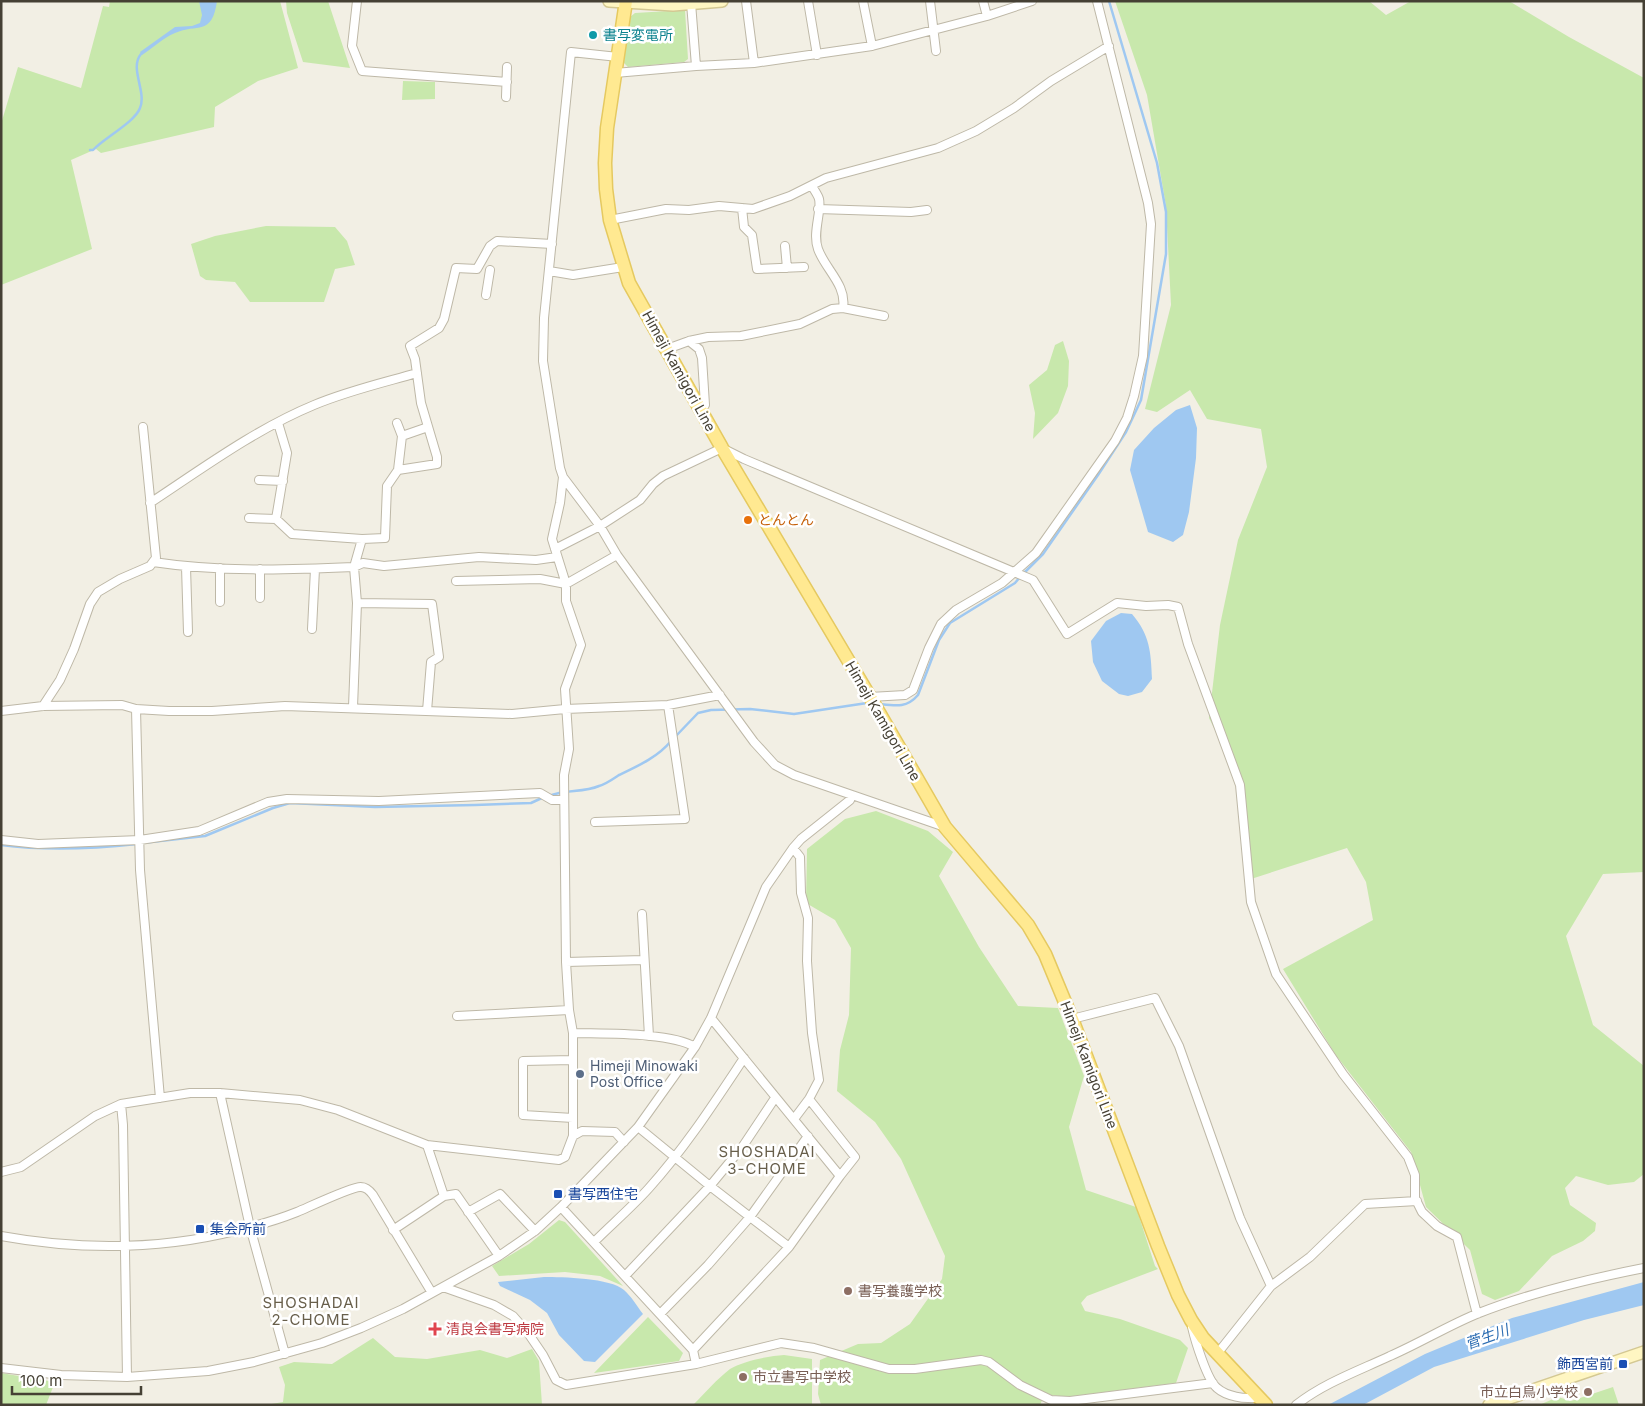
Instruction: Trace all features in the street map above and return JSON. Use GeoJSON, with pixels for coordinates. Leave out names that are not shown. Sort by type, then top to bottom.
{"type":"FeatureCollection","features":[{"type":"Feature","properties":{"kind":"main road"},"geometry":{"type":"LineString","coordinates":[[609,1],[674,5],[722,1]]}},
{"type":"Feature","properties":{"kind":"main road","name":"Himeji Kamigori Line"},"geometry":{"type":"LineString","coordinates":[[626,2],[607,128],[605,163],[610,220],[629,283],[722,448],[945,827],[1028,925],[1045,954],[1072,1019],[1178,1295],[1191,1320],[1216,1354],[1262,1401]]}},
{"type":"Feature","properties":{"kind":"main road"},"geometry":{"type":"LineString","coordinates":[[1489,1405],[1644,1352]]}},
{"type":"Feature","properties":{"kind":"street"},"geometry":{"type":"LineString","coordinates":[[357,1],[352,46],[362,71],[506,82]]}},
{"type":"Feature","properties":{"kind":"street"},"geometry":{"type":"LineString","coordinates":[[746,1],[754,63]]}},
{"type":"Feature","properties":{"kind":"street"},"geometry":{"type":"LineString","coordinates":[[808,1],[818,54]]}},
{"type":"Feature","properties":{"kind":"street"},"geometry":{"type":"LineString","coordinates":[[863,1],[872,46]]}},
{"type":"Feature","properties":{"kind":"street"},"geometry":{"type":"LineString","coordinates":[[930,1],[936,51]]}},
{"type":"Feature","properties":{"kind":"street"},"geometry":{"type":"LineString","coordinates":[[983,1],[987,16]]}},
{"type":"Feature","properties":{"kind":"street"},"geometry":{"type":"LineString","coordinates":[[615,73],[754,63],[872,46],[987,16],[1032,1]]}},
{"type":"Feature","properties":{"kind":"street"},"geometry":{"type":"LineString","coordinates":[[870,697],[905,695],[913,690],[929,648],[941,624],[956,610],[1002,583],[1036,553],[1115,441],[1129,410],[1143,356],[1150,224],[1148,203],[1097,1]]}},
{"type":"Feature","properties":{"kind":"street"},"geometry":{"type":"LineString","coordinates":[[691,4],[696,66]]}},
{"type":"Feature","properties":{"kind":"street"},"geometry":{"type":"LineString","coordinates":[[610,220],[666,209],[689,210],[719,206],[753,209],[790,196],[826,178],[948,144],[976,131],[1014,108],[1050,81],[1109,46]]}},
{"type":"Feature","properties":{"kind":"street"},"geometry":{"type":"LineString","coordinates":[[1,1172],[21,1166],[95,1116],[121,1104],[190,1093],[220,1093],[300,1100],[338,1110],[427,1145],[559,1160],[565,1157],[573,1136],[573,1033],[569,1010],[566,962],[564,775],[569,749],[564,689],[581,645],[566,601],[566,584],[552,539],[560,503],[563,477],[558,458],[543,361],[544,318],[571,52],[618,57]]}},
{"type":"Feature","properties":{"kind":"street"},"geometry":{"type":"LineString","coordinates":[[506,97],[508,67]]}},
{"type":"Feature","properties":{"kind":"street"},"geometry":{"type":"LineString","coordinates":[[812,186],[820,200],[816,229],[817,248],[841,291],[844,302],[842,308]]}},
{"type":"Feature","properties":{"kind":"street"},"geometry":{"type":"LineString","coordinates":[[742,208],[744,227],[752,235],[757,269],[804,267]]}},
{"type":"Feature","properties":{"kind":"street"},"geometry":{"type":"LineString","coordinates":[[818,209],[911,212],[927,210]]}},
{"type":"Feature","properties":{"kind":"street"},"geometry":{"type":"LineString","coordinates":[[911,212],[911,222]]}},
{"type":"Feature","properties":{"kind":"street"},"geometry":{"type":"LineString","coordinates":[[398,470],[437,464],[437,456],[421,403],[415,359],[410,346],[439,328],[444,319],[456,268],[477,269],[490,246],[497,241],[552,244]]}},
{"type":"Feature","properties":{"kind":"street"},"geometry":{"type":"LineString","coordinates":[[785,246],[787,268]]}},
{"type":"Feature","properties":{"kind":"street"},"geometry":{"type":"LineString","coordinates":[[549,271],[573,275],[623,267]]}},
{"type":"Feature","properties":{"kind":"street"},"geometry":{"type":"LineString","coordinates":[[486,295],[490,270]]}},
{"type":"Feature","properties":{"kind":"street"},"geometry":{"type":"LineString","coordinates":[[667,349],[688,341],[708,337],[740,336],[793,326],[832,309],[842,308],[884,316]]}},
{"type":"Feature","properties":{"kind":"street"},"geometry":{"type":"LineString","coordinates":[[688,341],[699,349],[702,358],[706,404],[701,410]]}},
{"type":"Feature","properties":{"kind":"street"},"geometry":{"type":"LineString","coordinates":[[150,503],[223,454],[314,405],[417,373]]}},
{"type":"Feature","properties":{"kind":"street"},"geometry":{"type":"LineString","coordinates":[[276,519],[287,453],[278,423]]}},
{"type":"Feature","properties":{"kind":"street"},"geometry":{"type":"LineString","coordinates":[[249,518],[276,519],[292,534],[362,539],[385,538],[387,486],[398,470],[402,436],[397,423]]}},
{"type":"Feature","properties":{"kind":"street"},"geometry":{"type":"LineString","coordinates":[[43,706],[60,680],[74,649],[90,604],[98,592],[120,579],[150,566],[156,558],[143,427]]}},
{"type":"Feature","properties":{"kind":"street"},"geometry":{"type":"LineString","coordinates":[[402,436],[428,427]]}},
{"type":"Feature","properties":{"kind":"street"},"geometry":{"type":"LineString","coordinates":[[153,562],[186,567],[315,569],[354,567],[362,563],[384,566],[479,557],[536,560],[556,553],[640,500],[653,484],[664,476],[722,448],[753,463],[1033,580],[1067,634],[1117,603],[1146,606],[1168,605],[1178,608],[1188,644],[1240,785],[1251,902],[1276,974],[1343,1074],[1408,1157],[1414,1175],[1417,1201],[1422,1212],[1437,1226],[1457,1237],[1477,1314]]}},
{"type":"Feature","properties":{"kind":"street"},"geometry":{"type":"LineString","coordinates":[[563,477],[600,526],[617,555],[754,742],[775,765],[794,775],[945,827]]}},
{"type":"Feature","properties":{"kind":"street"},"geometry":{"type":"LineString","coordinates":[[259,480],[283,481]]}},
{"type":"Feature","properties":{"kind":"street"},"geometry":{"type":"LineString","coordinates":[[353,707],[357,603],[354,567],[362,539]]}},
{"type":"Feature","properties":{"kind":"street"},"geometry":{"type":"LineString","coordinates":[[456,581],[540,579],[566,584],[617,555]]}},
{"type":"Feature","properties":{"kind":"street"},"geometry":{"type":"LineString","coordinates":[[186,567],[188,632]]}},
{"type":"Feature","properties":{"kind":"street"},"geometry":{"type":"LineString","coordinates":[[220,568],[220,602]]}},
{"type":"Feature","properties":{"kind":"street"},"geometry":{"type":"LineString","coordinates":[[260,569],[260,598]]}},
{"type":"Feature","properties":{"kind":"street"},"geometry":{"type":"LineString","coordinates":[[312,629],[315,569]]}},
{"type":"Feature","properties":{"kind":"street"},"geometry":{"type":"LineString","coordinates":[[357,603],[432,604],[439,657],[431,662],[427,711]]}},
{"type":"Feature","properties":{"kind":"street"},"geometry":{"type":"LineString","coordinates":[[1,711],[43,706],[122,705],[136,709],[169,711],[212,711],[285,706],[512,714],[668,705],[720,695]]}},
{"type":"Feature","properties":{"kind":"street"},"geometry":{"type":"LineString","coordinates":[[595,822],[685,819],[668,705]]}},
{"type":"Feature","properties":{"kind":"street"},"geometry":{"type":"LineString","coordinates":[[136,709],[140,870],[160,1098]]}},
{"type":"Feature","properties":{"kind":"street"},"geometry":{"type":"LineString","coordinates":[[1,840],[38,844],[140,840],[199,831],[268,802],[287,799],[379,802],[540,793],[552,800],[564,800]]}},
{"type":"Feature","properties":{"kind":"street"},"geometry":{"type":"LineString","coordinates":[[1,1368],[61,1375],[127,1377],[208,1371],[254,1362],[322,1343],[361,1328],[403,1309],[498,1256],[535,1231],[562,1206],[638,1127],[695,1047],[711,1018],[766,887],[801,839],[850,800],[852,795]]}},
{"type":"Feature","properties":{"kind":"street"},"geometry":{"type":"LineString","coordinates":[[793,848],[800,857],[801,893],[808,918],[807,961],[812,1033],[819,1080],[809,1099],[794,1120]]}},
{"type":"Feature","properties":{"kind":"street"},"geometry":{"type":"LineString","coordinates":[[642,914],[649,1036]]}},
{"type":"Feature","properties":{"kind":"street"},"geometry":{"type":"LineString","coordinates":[[566,962],[644,960]]}},
{"type":"Feature","properties":{"kind":"street"},"geometry":{"type":"LineString","coordinates":[[1072,1019],[1155,998],[1179,1046],[1240,1218],[1271,1286]]}},
{"type":"Feature","properties":{"kind":"street"},"geometry":{"type":"LineString","coordinates":[[457,1016],[569,1010]]}},
{"type":"Feature","properties":{"kind":"street"},"geometry":{"type":"LineString","coordinates":[[711,1018],[840,1176]]}},
{"type":"Feature","properties":{"kind":"street"},"geometry":{"type":"LineString","coordinates":[[573,1033],[649,1036],[688,1043],[695,1047]]}},
{"type":"Feature","properties":{"kind":"street"},"geometry":{"type":"LineString","coordinates":[[594,1242],[648,1189],[675,1157],[707,1114],[744,1058]]}},
{"type":"Feature","properties":{"kind":"street"},"geometry":{"type":"LineString","coordinates":[[573,1060],[523,1061],[524,1115],[573,1118]]}},
{"type":"Feature","properties":{"kind":"street"},"geometry":{"type":"LineString","coordinates":[[220,1093],[250,1227],[285,1354]]}},
{"type":"Feature","properties":{"kind":"street"},"geometry":{"type":"LineString","coordinates":[[625,1276],[710,1186],[743,1146],[775,1098]]}},
{"type":"Feature","properties":{"kind":"street"},"geometry":{"type":"LineString","coordinates":[[693,1350],[789,1247],[855,1158],[809,1099]]}},
{"type":"Feature","properties":{"kind":"street"},"geometry":{"type":"LineString","coordinates":[[121,1104],[123,1125],[127,1377]]}},
{"type":"Feature","properties":{"kind":"street"},"geometry":{"type":"LineString","coordinates":[[638,1127],[789,1247]]}},
{"type":"Feature","properties":{"kind":"street"},"geometry":{"type":"LineString","coordinates":[[573,1136],[582,1131],[614,1132],[624,1142]]}},
{"type":"Feature","properties":{"kind":"street"},"geometry":{"type":"LineString","coordinates":[[660,1314],[708,1265],[750,1217],[808,1136]]}},
{"type":"Feature","properties":{"kind":"street"},"geometry":{"type":"LineString","coordinates":[[427,1145],[444,1196]]}},
{"type":"Feature","properties":{"kind":"street"},"geometry":{"type":"LineString","coordinates":[[1,1236],[32,1242],[80,1246],[124,1246],[192,1239],[250,1227],[296,1212],[348,1189],[360,1186],[368,1189],[373,1195],[432,1293]]}},
{"type":"Feature","properties":{"kind":"street"},"geometry":{"type":"LineString","coordinates":[[393,1230],[444,1196],[456,1194],[498,1256]]}},
{"type":"Feature","properties":{"kind":"street"},"geometry":{"type":"LineString","coordinates":[[468,1212],[500,1194],[535,1231]]}},
{"type":"Feature","properties":{"kind":"street"},"geometry":{"type":"LineString","coordinates":[[1216,1354],[1271,1286],[1310,1258],[1365,1204],[1417,1201]]}},
{"type":"Feature","properties":{"kind":"street"},"geometry":{"type":"LineString","coordinates":[[562,1206],[693,1350],[696,1364]]}},
{"type":"Feature","properties":{"kind":"street"},"geometry":{"type":"LineString","coordinates":[[1296,1405],[1308,1395],[1336,1380],[1477,1314],[1556,1287],[1644,1268]]}},
{"type":"Feature","properties":{"kind":"street"},"geometry":{"type":"LineString","coordinates":[[443,1287],[494,1305],[512,1316],[528,1332],[556,1380],[566,1385],[696,1364],[780,1343],[814,1348],[889,1369],[916,1369],[981,1360],[989,1362],[1020,1385],[1050,1402],[1212,1383]]}},
{"type":"Feature","properties":{"kind":"street"},"geometry":{"type":"LineString","coordinates":[[1191,1320],[1198,1349],[1212,1383],[1218,1389],[1232,1395],[1262,1401]]}},
{"type":"Feature","properties":{"kind":"green space"},"geometry":{"type":"Polygon","coordinates":[[[110,1],[280,1],[298,68],[258,81],[215,107],[214,127],[101,153],[96,149],[71,160],[92,249],[1,285],[1,124],[18,67],[81,88],[103,6],[109,7],[110,1]]]}},
{"type":"Feature","properties":{"kind":"green space"},"geometry":{"type":"Polygon","coordinates":[[[286,1],[328,1],[350,68],[303,62],[287,13],[286,1]]]}},
{"type":"Feature","properties":{"kind":"green space"},"geometry":{"type":"Polygon","coordinates":[[[1115,1],[1369,1],[1386,15],[1411,1],[1509,1],[1569,37],[1644,78],[1644,872],[1603,874],[1566,936],[1593,1025],[1644,1066],[1644,1174],[1634,1182],[1608,1185],[1576,1176],[1565,1188],[1570,1205],[1596,1223],[1595,1231],[1583,1241],[1552,1256],[1519,1291],[1495,1300],[1482,1294],[1470,1250],[1426,1207],[1411,1152],[1335,1054],[1283,969],[1373,920],[1366,882],[1347,848],[1251,879],[1239,778],[1209,718],[1220,625],[1238,540],[1267,467],[1261,429],[1207,419],[1190,390],[1157,412],[1145,409],[1171,305],[1166,206],[1147,95],[1115,1]]]}},
{"type":"Feature","properties":{"kind":"green space"},"geometry":{"type":"Polygon","coordinates":[[[685,10],[688,59],[684,62],[628,67],[623,62],[630,17],[635,13],[685,10]]]}},
{"type":"Feature","properties":{"kind":"green space"},"geometry":{"type":"Polygon","coordinates":[[[403,81],[435,82],[435,99],[402,100],[403,81]]]}},
{"type":"Feature","properties":{"kind":"green space"},"geometry":{"type":"Polygon","coordinates":[[[266,226],[335,227],[347,241],[355,265],[335,269],[324,302],[250,302],[235,282],[206,280],[200,276],[191,244],[215,236],[266,226]]]}},
{"type":"Feature","properties":{"kind":"green space"},"geometry":{"type":"Polygon","coordinates":[[[1063,341],[1069,361],[1068,386],[1058,413],[1033,439],[1035,413],[1029,385],[1047,370],[1055,345],[1063,341]]]}},
{"type":"Feature","properties":{"kind":"green space"},"geometry":{"type":"Polygon","coordinates":[[[876,811],[928,831],[953,852],[939,876],[979,947],[1018,1006],[1058,1008],[1084,1076],[1069,1127],[1086,1190],[1136,1207],[1155,1266],[1158,1269],[1087,1296],[1081,1303],[1085,1311],[1120,1319],[1180,1340],[1188,1348],[1176,1383],[1066,1397],[1045,1394],[1040,1405],[821,1405],[818,1394],[820,1360],[858,1344],[881,1343],[910,1324],[942,1279],[945,1256],[901,1159],[875,1122],[837,1091],[840,1050],[849,1015],[851,948],[835,920],[806,903],[807,849],[845,819],[876,811]]]}},
{"type":"Feature","properties":{"kind":"green space"},"geometry":{"type":"Polygon","coordinates":[[[559,1220],[565,1222],[623,1286],[600,1276],[565,1272],[499,1276],[492,1266],[529,1244],[559,1220]]]}},
{"type":"Feature","properties":{"kind":"green space"},"geometry":{"type":"Polygon","coordinates":[[[648,1317],[683,1353],[679,1361],[594,1373],[648,1317]]]}},
{"type":"Feature","properties":{"kind":"green space"},"geometry":{"type":"Polygon","coordinates":[[[373,1338],[395,1357],[427,1359],[480,1350],[507,1358],[532,1349],[539,1361],[542,1405],[266,1405],[283,1402],[285,1385],[279,1367],[294,1362],[332,1364],[373,1338]]]}},
{"type":"Feature","properties":{"kind":"green space"},"geometry":{"type":"Polygon","coordinates":[[[784,1355],[812,1359],[812,1405],[693,1405],[730,1369],[756,1359],[784,1355]]]}},
{"type":"Feature","properties":{"kind":"green space"},"geometry":{"type":"Polygon","coordinates":[[[1,1373],[55,1382],[46,1405],[1,1405],[1,1373]]]}},
{"type":"Feature","properties":{"kind":"green space"},"geometry":{"type":"Polygon","coordinates":[[[1613,1387],[1619,1405],[1539,1405],[1558,1397],[1571,1401],[1613,1387]]]}},
{"type":"Feature","properties":{"kind":"water"},"geometry":{"type":"Polygon","coordinates":[[[199,1],[217,1],[215,12],[207,24],[202,27],[175,33],[142,55],[140,52],[175,27],[192,26],[200,23],[202,15],[199,1]]]}},
{"type":"Feature","properties":{"kind":"water"},"geometry":{"type":"Polygon","coordinates":[[[1190,405],[1197,428],[1196,458],[1189,512],[1183,535],[1173,542],[1148,532],[1130,470],[1134,450],[1154,428],[1176,410],[1190,405]]]}},
{"type":"Feature","properties":{"kind":"water"},"geometry":{"type":"Polygon","coordinates":[[[1121,613],[1132,614],[1143,629],[1151,660],[1152,679],[1142,692],[1128,696],[1119,694],[1102,681],[1093,662],[1091,641],[1106,621],[1121,613]]]}},
{"type":"Feature","properties":{"kind":"water"},"geometry":{"type":"Polygon","coordinates":[[[544,1277],[586,1279],[618,1286],[629,1295],[643,1314],[595,1362],[584,1361],[559,1335],[547,1313],[530,1300],[500,1286],[498,1282],[544,1277]]]}},
{"type":"Feature","properties":{"kind":"water","name":"菅生川"},"geometry":{"type":"Polygon","coordinates":[[[1644,1282],[1644,1305],[1584,1320],[1434,1367],[1363,1405],[1328,1405],[1425,1354],[1512,1318],[1644,1282]]]}},
{"type":"Feature","properties":{"kind":"waterway"},"geometry":{"type":"LineString","coordinates":[[1024,573],[1043,554],[1098,475],[1126,432],[1141,400],[1166,254],[1166,212],[1157,163],[1109,1]]}},
{"type":"Feature","properties":{"kind":"waterway"},"geometry":{"type":"LineString","coordinates":[[90,150],[93,150],[132,119],[140,108],[142,102],[137,66],[141,54]]}},
{"type":"Feature","properties":{"kind":"waterway"},"geometry":{"type":"LineString","coordinates":[[880,704],[901,705],[914,699],[918,695],[939,640],[950,623],[1015,583],[1020,577]]}},
{"type":"Feature","properties":{"kind":"waterway"},"geometry":{"type":"LineString","coordinates":[[675,737],[698,713],[711,710],[750,709],[794,714],[867,703]]}},
{"type":"Feature","properties":{"kind":"waterway"},"geometry":{"type":"LineString","coordinates":[[549,796],[561,792],[587,790],[604,784],[640,765],[666,747],[671,741]]}},
{"type":"Feature","properties":{"kind":"waterway"},"geometry":{"type":"LineString","coordinates":[[142,843],[205,836],[290,803],[375,807],[475,805],[531,803],[544,797]]}},
{"type":"Feature","properties":{"kind":"waterway"},"geometry":{"type":"LineString","coordinates":[[1,845],[69,849],[137,844]]}},
{"type":"Feature","properties":{"kind":"place","name":"書写変電所"},"geometry":{"type":"Point","coordinates":[593,35]}},
{"type":"Feature","properties":{"kind":"place","name":"とんとん"},"geometry":{"type":"Point","coordinates":[748,520]}},
{"type":"Feature","properties":{"kind":"place","name":"Himeji Minowaki Post Office"},"geometry":{"type":"Point","coordinates":[580,1074]}},
{"type":"Feature","properties":{"kind":"place","name":"書写西住宅"},"geometry":{"type":"Point","coordinates":[558,1194]}},
{"type":"Feature","properties":{"kind":"place","name":"集会所前"},"geometry":{"type":"Point","coordinates":[200,1229]}},
{"type":"Feature","properties":{"kind":"place","name":"書写養護学校"},"geometry":{"type":"Point","coordinates":[848,1291]}},
{"type":"Feature","properties":{"kind":"place","name":"清良会書写病院"},"geometry":{"type":"Point","coordinates":[435,1329]}},
{"type":"Feature","properties":{"kind":"place","name":"飾西宮前"},"geometry":{"type":"Point","coordinates":[1623,1364]}},
{"type":"Feature","properties":{"kind":"place","name":"市立書写中学校"},"geometry":{"type":"Point","coordinates":[743,1377]}},
{"type":"Feature","properties":{"kind":"place","name":"市立白鳥小学校"},"geometry":{"type":"Point","coordinates":[1588,1392]}},
{"type":"Feature","properties":{"kind":"district","name":"SHOSHADAI 3-CHOME"},"geometry":{"type":"Point","coordinates":[767,1160]}},
{"type":"Feature","properties":{"kind":"district","name":"SHOSHADAI 2-CHOME"},"geometry":{"type":"Point","coordinates":[311,1312]}}]}
